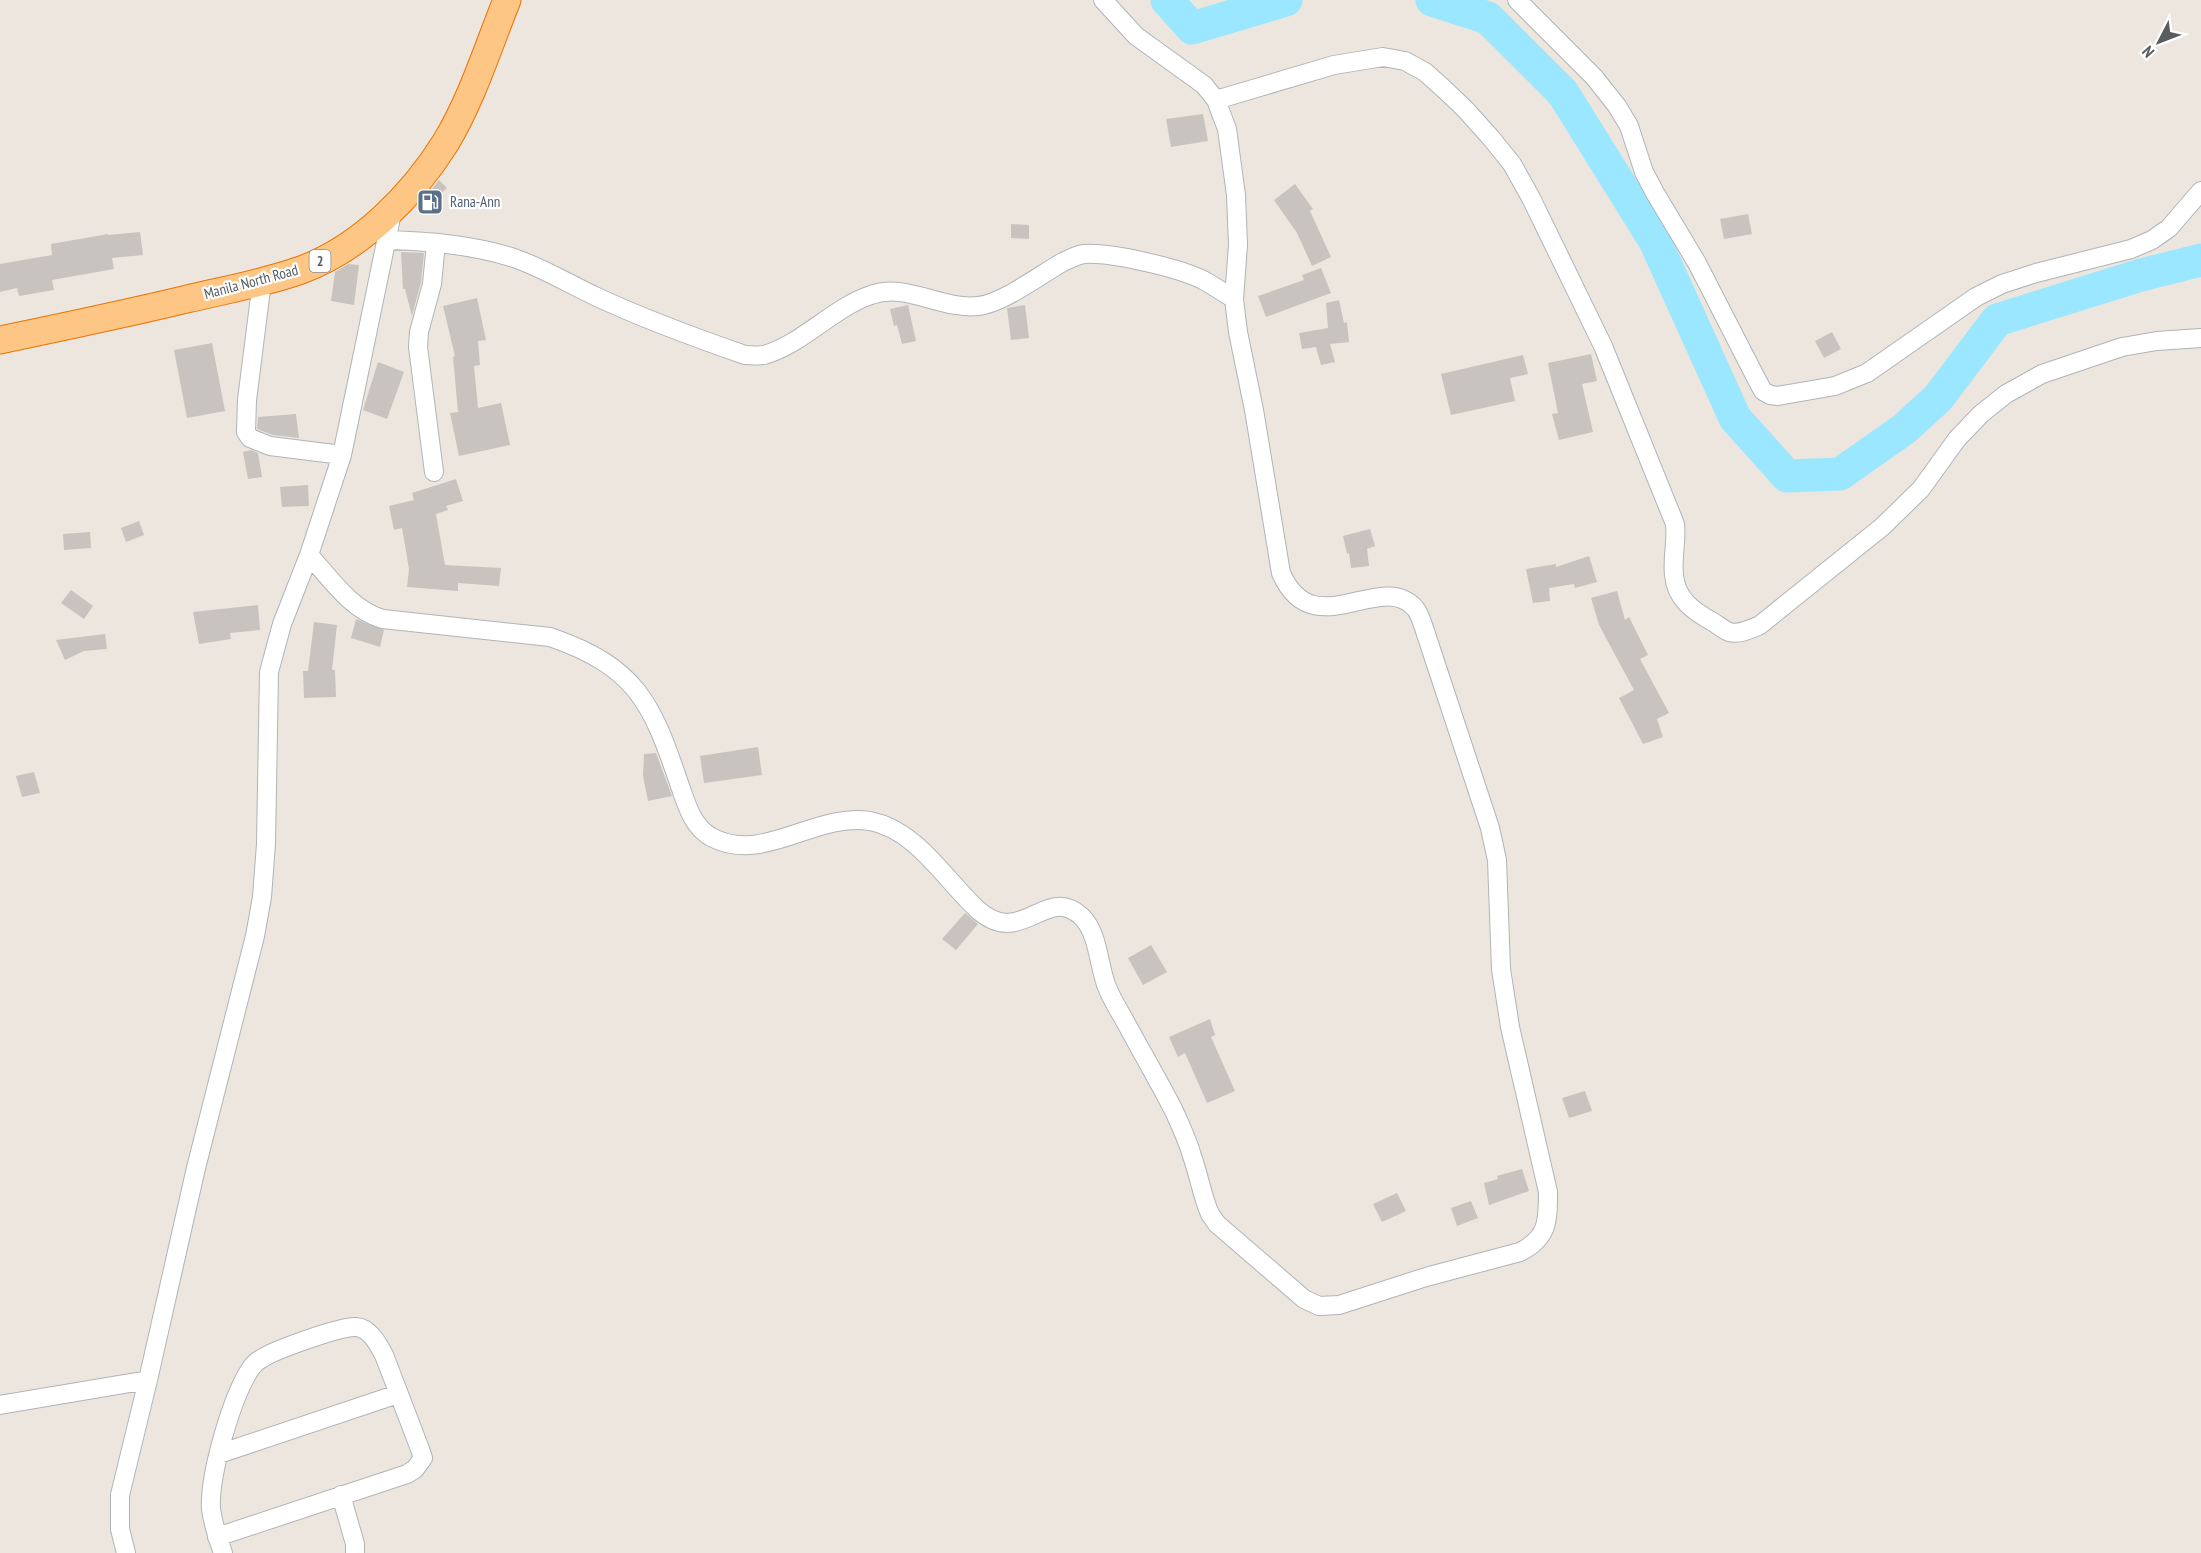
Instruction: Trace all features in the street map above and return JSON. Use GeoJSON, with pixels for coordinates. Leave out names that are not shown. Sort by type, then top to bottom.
{"type":"FeatureCollection","features":[{"type":"Feature","properties":{"kind":"highway","name":"Manila North Road"},"geometry":{"type":"LineString","coordinates":[[0,340],[115,317],[303,270],[365,233],[393,208],[424,172],[446,141],[465,103],[507,0]]}},
{"type":"Feature","properties":{"kind":"street"},"geometry":{"type":"LineString","coordinates":[[309,555],[348,598],[360,609],[372,615],[383,619],[550,637],[575,645],[612,666],[625,677],[648,704],[662,733],[690,813],[697,825],[710,836],[729,844],[750,846],[773,841],[816,826],[842,821],[868,821],[890,827],[912,842],[979,911],[993,921],[1006,925],[1022,921],[1052,906],[1066,908],[1080,915],[1090,927],[1108,989],[1184,1133],[1210,1214],[1217,1224],[1304,1299],[1327,1307],[1352,1302],[1426,1277],[1520,1252],[1533,1246],[1543,1234],[1548,1219],[1548,1192],[1510,1027],[1501,969],[1497,860],[1490,828],[1423,625],[1417,609],[1399,597],[1325,606],[1310,604],[1297,598],[1288,588],[1281,573],[1254,410],[1238,332],[1234,299],[1238,245],[1236,195],[1227,129],[1216,100],[1204,85],[1136,36],[1104,0]]}},
{"type":"Feature","properties":{"kind":"street"},"geometry":{"type":"LineString","coordinates":[[1517,0],[1594,77],[1617,106],[1629,126],[1644,172],[1655,193],[1697,263],[1755,378],[1763,391],[1770,395],[1793,395],[1835,386],[1867,373],[1976,297],[2002,284],[2131,249],[2152,240],[2169,228],[2201,191]]}},
{"type":"Feature","properties":{"kind":"street"},"geometry":{"type":"LineString","coordinates":[[1216,100],[1334,65],[1383,57],[1405,61],[1425,72],[1465,109],[1512,165],[1531,198],[1603,346],[1675,524],[1677,538],[1674,574],[1680,594],[1695,612],[1730,632],[1744,631],[1760,625],[1882,527],[1921,489],[1957,439],[1980,414],[2006,394],[2042,374],[2122,347],[2157,341],[2201,338]]}},
{"type":"Feature","properties":{"kind":"street"},"geometry":{"type":"LineString","coordinates":[[126,1553],[120,1528],[120,1496],[196,1167],[255,936],[262,897],[266,844],[269,672],[282,624],[309,555],[342,454],[393,208]]}},
{"type":"Feature","properties":{"kind":"street"},"geometry":{"type":"LineString","coordinates":[[388,240],[436,243],[493,252],[514,258],[540,268],[597,297],[746,355],[763,355],[783,346],[870,295],[886,291],[902,292],[934,302],[979,306],[998,300],[1081,254],[1126,258],[1182,273],[1203,280],[1234,299]]}},
{"type":"Feature","properties":{"kind":"street"},"geometry":{"type":"LineString","coordinates":[[434,472],[418,347],[419,332],[432,284],[436,243]]}},
{"type":"Feature","properties":{"kind":"street"},"geometry":{"type":"LineString","coordinates":[[262,281],[247,400],[246,432],[250,438],[270,446],[342,454]]}},
{"type":"Feature","properties":{"kind":"street"},"geometry":{"type":"LineString","coordinates":[[357,1327],[370,1335],[384,1355],[423,1458],[420,1464],[407,1474],[341,1496],[220,1545],[212,1510],[212,1484],[219,1454],[225,1430],[246,1377],[258,1360],[341,1328],[357,1327]]}},
{"type":"Feature","properties":{"kind":"street"},"geometry":{"type":"LineString","coordinates":[[0,1404],[148,1380]]}},
{"type":"Feature","properties":{"kind":"street"},"geometry":{"type":"LineString","coordinates":[[219,1454],[398,1394]]}},
{"type":"Feature","properties":{"kind":"street"},"geometry":{"type":"LineString","coordinates":[[341,1496],[355,1544],[355,1553]]}},
{"type":"Feature","properties":{"kind":"building"},"geometry":{"type":"Polygon","coordinates":[[[1203,114],[1208,141],[1171,147],[1166,119],[1203,114]]]}},
{"type":"Feature","properties":{"kind":"building"},"geometry":{"type":"Polygon","coordinates":[[[439,180],[447,188],[434,200],[428,194],[439,180]]]}},
{"type":"Feature","properties":{"kind":"building"},"geometry":{"type":"Polygon","coordinates":[[[1295,184],[1313,209],[1310,211],[1331,257],[1312,266],[1297,233],[1274,200],[1295,184]]]}},
{"type":"Feature","properties":{"kind":"building"},"geometry":{"type":"Polygon","coordinates":[[[1748,214],[1752,234],[1724,239],[1720,219],[1748,214]]]}},
{"type":"Feature","properties":{"kind":"building"},"geometry":{"type":"Polygon","coordinates":[[[1011,224],[1029,225],[1029,239],[1011,238],[1011,224]]]}},
{"type":"Feature","properties":{"kind":"building"},"geometry":{"type":"Polygon","coordinates":[[[140,232],[143,255],[112,258],[114,269],[52,280],[54,290],[19,296],[17,288],[0,292],[0,264],[52,255],[51,244],[108,234],[140,232]]]}},
{"type":"Feature","properties":{"kind":"building"},"geometry":{"type":"Polygon","coordinates":[[[401,252],[424,253],[421,282],[412,316],[405,289],[403,289],[401,252]]]}},
{"type":"Feature","properties":{"kind":"building"},"geometry":{"type":"Polygon","coordinates":[[[348,264],[359,265],[354,305],[331,301],[335,272],[348,264]]]}},
{"type":"Feature","properties":{"kind":"building"},"geometry":{"type":"Polygon","coordinates":[[[1321,268],[1331,293],[1266,317],[1258,296],[1304,280],[1302,275],[1321,268]]]}},
{"type":"Feature","properties":{"kind":"building"},"geometry":{"type":"Polygon","coordinates":[[[477,298],[486,340],[478,341],[480,365],[474,366],[478,408],[501,403],[510,445],[459,456],[450,413],[458,412],[453,357],[455,356],[443,306],[477,298]]]}},
{"type":"Feature","properties":{"kind":"building"},"geometry":{"type":"Polygon","coordinates":[[[1339,300],[1344,323],[1347,322],[1349,342],[1330,344],[1335,362],[1321,365],[1316,347],[1302,349],[1299,333],[1328,328],[1326,303],[1339,300]]]}},
{"type":"Feature","properties":{"kind":"building"},"geometry":{"type":"Polygon","coordinates":[[[908,305],[916,341],[902,344],[890,309],[908,305]]]}},
{"type":"Feature","properties":{"kind":"building"},"geometry":{"type":"Polygon","coordinates":[[[1025,305],[1029,338],[1011,340],[1007,308],[1025,305]]]}},
{"type":"Feature","properties":{"kind":"building"},"geometry":{"type":"Polygon","coordinates":[[[1832,332],[1841,349],[1824,358],[1815,341],[1832,332]]]}},
{"type":"Feature","properties":{"kind":"building"},"geometry":{"type":"Polygon","coordinates":[[[212,343],[225,411],[187,418],[174,350],[212,343]]]}},
{"type":"Feature","properties":{"kind":"building"},"geometry":{"type":"Polygon","coordinates":[[[1591,354],[1597,381],[1582,384],[1593,432],[1559,440],[1552,414],[1558,413],[1548,363],[1591,354]]]}},
{"type":"Feature","properties":{"kind":"building"},"geometry":{"type":"Polygon","coordinates":[[[1523,355],[1528,374],[1510,378],[1515,401],[1451,415],[1441,374],[1523,355]]]}},
{"type":"Feature","properties":{"kind":"building"},"geometry":{"type":"Polygon","coordinates":[[[378,362],[404,372],[387,419],[363,410],[378,362]]]}},
{"type":"Feature","properties":{"kind":"building"},"geometry":{"type":"Polygon","coordinates":[[[296,414],[299,438],[273,435],[257,429],[258,417],[296,414]]]}},
{"type":"Feature","properties":{"kind":"building"},"geometry":{"type":"Polygon","coordinates":[[[251,450],[258,453],[262,477],[248,479],[243,452],[251,450]]]}},
{"type":"Feature","properties":{"kind":"building"},"geometry":{"type":"Polygon","coordinates":[[[456,479],[463,501],[446,506],[448,510],[436,514],[445,565],[501,568],[499,586],[458,583],[458,591],[407,587],[409,569],[402,528],[394,530],[389,506],[414,500],[412,493],[456,479]]]}},
{"type":"Feature","properties":{"kind":"building"},"geometry":{"type":"Polygon","coordinates":[[[308,485],[309,506],[282,507],[280,487],[308,485]]]}},
{"type":"Feature","properties":{"kind":"building"},"geometry":{"type":"Polygon","coordinates":[[[139,521],[144,535],[126,542],[121,528],[139,521]]]}},
{"type":"Feature","properties":{"kind":"building"},"geometry":{"type":"Polygon","coordinates":[[[1370,529],[1375,546],[1367,549],[1369,566],[1351,568],[1343,536],[1370,529]]]}},
{"type":"Feature","properties":{"kind":"building"},"geometry":{"type":"Polygon","coordinates":[[[90,532],[91,548],[64,550],[63,534],[90,532]]]}},
{"type":"Feature","properties":{"kind":"building"},"geometry":{"type":"Polygon","coordinates":[[[1589,556],[1597,582],[1575,588],[1574,584],[1549,588],[1550,601],[1533,603],[1526,569],[1556,564],[1556,567],[1589,556]]]}},
{"type":"Feature","properties":{"kind":"building"},"geometry":{"type":"Polygon","coordinates":[[[71,590],[93,606],[84,619],[61,603],[71,590]]]}},
{"type":"Feature","properties":{"kind":"building"},"geometry":{"type":"Polygon","coordinates":[[[1617,591],[1625,620],[1629,617],[1648,655],[1640,659],[1669,713],[1657,719],[1663,737],[1643,744],[1619,698],[1634,690],[1599,625],[1591,598],[1617,591]]]}},
{"type":"Feature","properties":{"kind":"building"},"geometry":{"type":"Polygon","coordinates":[[[258,605],[260,630],[230,633],[231,639],[199,644],[193,612],[258,605]]]}},
{"type":"Feature","properties":{"kind":"building"},"geometry":{"type":"Polygon","coordinates":[[[356,619],[384,630],[380,647],[351,638],[356,619]]]}},
{"type":"Feature","properties":{"kind":"building"},"geometry":{"type":"Polygon","coordinates":[[[314,622],[337,625],[332,670],[335,670],[336,697],[304,698],[303,671],[308,671],[314,622]]]}},
{"type":"Feature","properties":{"kind":"building"},"geometry":{"type":"Polygon","coordinates":[[[105,634],[107,649],[84,651],[65,660],[56,640],[105,634]]]}},
{"type":"Feature","properties":{"kind":"building"},"geometry":{"type":"Polygon","coordinates":[[[758,747],[762,775],[704,783],[700,756],[758,747]]]}},
{"type":"Feature","properties":{"kind":"building"},"geometry":{"type":"Polygon","coordinates":[[[656,753],[672,796],[648,801],[643,776],[644,754],[656,753]]]}},
{"type":"Feature","properties":{"kind":"building"},"geometry":{"type":"Polygon","coordinates":[[[34,772],[40,793],[22,797],[16,776],[34,772]]]}},
{"type":"Feature","properties":{"kind":"building"},"geometry":{"type":"Polygon","coordinates":[[[965,913],[978,924],[956,950],[942,939],[965,913]]]}},
{"type":"Feature","properties":{"kind":"building"},"geometry":{"type":"Polygon","coordinates":[[[1151,945],[1167,972],[1143,985],[1128,958],[1151,945]]]}},
{"type":"Feature","properties":{"kind":"building"},"geometry":{"type":"Polygon","coordinates":[[[1210,1019],[1215,1035],[1211,1037],[1235,1091],[1207,1103],[1185,1053],[1178,1057],[1169,1037],[1210,1019]]]}},
{"type":"Feature","properties":{"kind":"building"},"geometry":{"type":"Polygon","coordinates":[[[1585,1091],[1592,1111],[1569,1118],[1562,1098],[1585,1091]]]}},
{"type":"Feature","properties":{"kind":"building"},"geometry":{"type":"Polygon","coordinates":[[[1522,1169],[1529,1191],[1489,1205],[1484,1183],[1498,1179],[1497,1176],[1522,1169]]]}},
{"type":"Feature","properties":{"kind":"building"},"geometry":{"type":"Polygon","coordinates":[[[1397,1193],[1406,1211],[1382,1222],[1373,1204],[1397,1193]]]}},
{"type":"Feature","properties":{"kind":"building"},"geometry":{"type":"Polygon","coordinates":[[[1471,1201],[1478,1218],[1457,1226],[1451,1208],[1471,1201]]]}},
{"type":"Feature","properties":{"kind":"waterway"},"geometry":{"type":"LineString","coordinates":[[1167,0],[1192,28],[1286,0]]}},
{"type":"Feature","properties":{"kind":"waterway"},"geometry":{"type":"LineString","coordinates":[[1432,0],[1488,18],[1563,93],[1655,241],[1735,418],[1787,476],[1840,474],[1904,429],[1938,398],[1997,320],[2141,275],[2201,260]]}},
{"type":"Feature","properties":{"kind":"place","name":"Rana-Ann"},"geometry":{"type":"Point","coordinates":[430,202]}}]}
